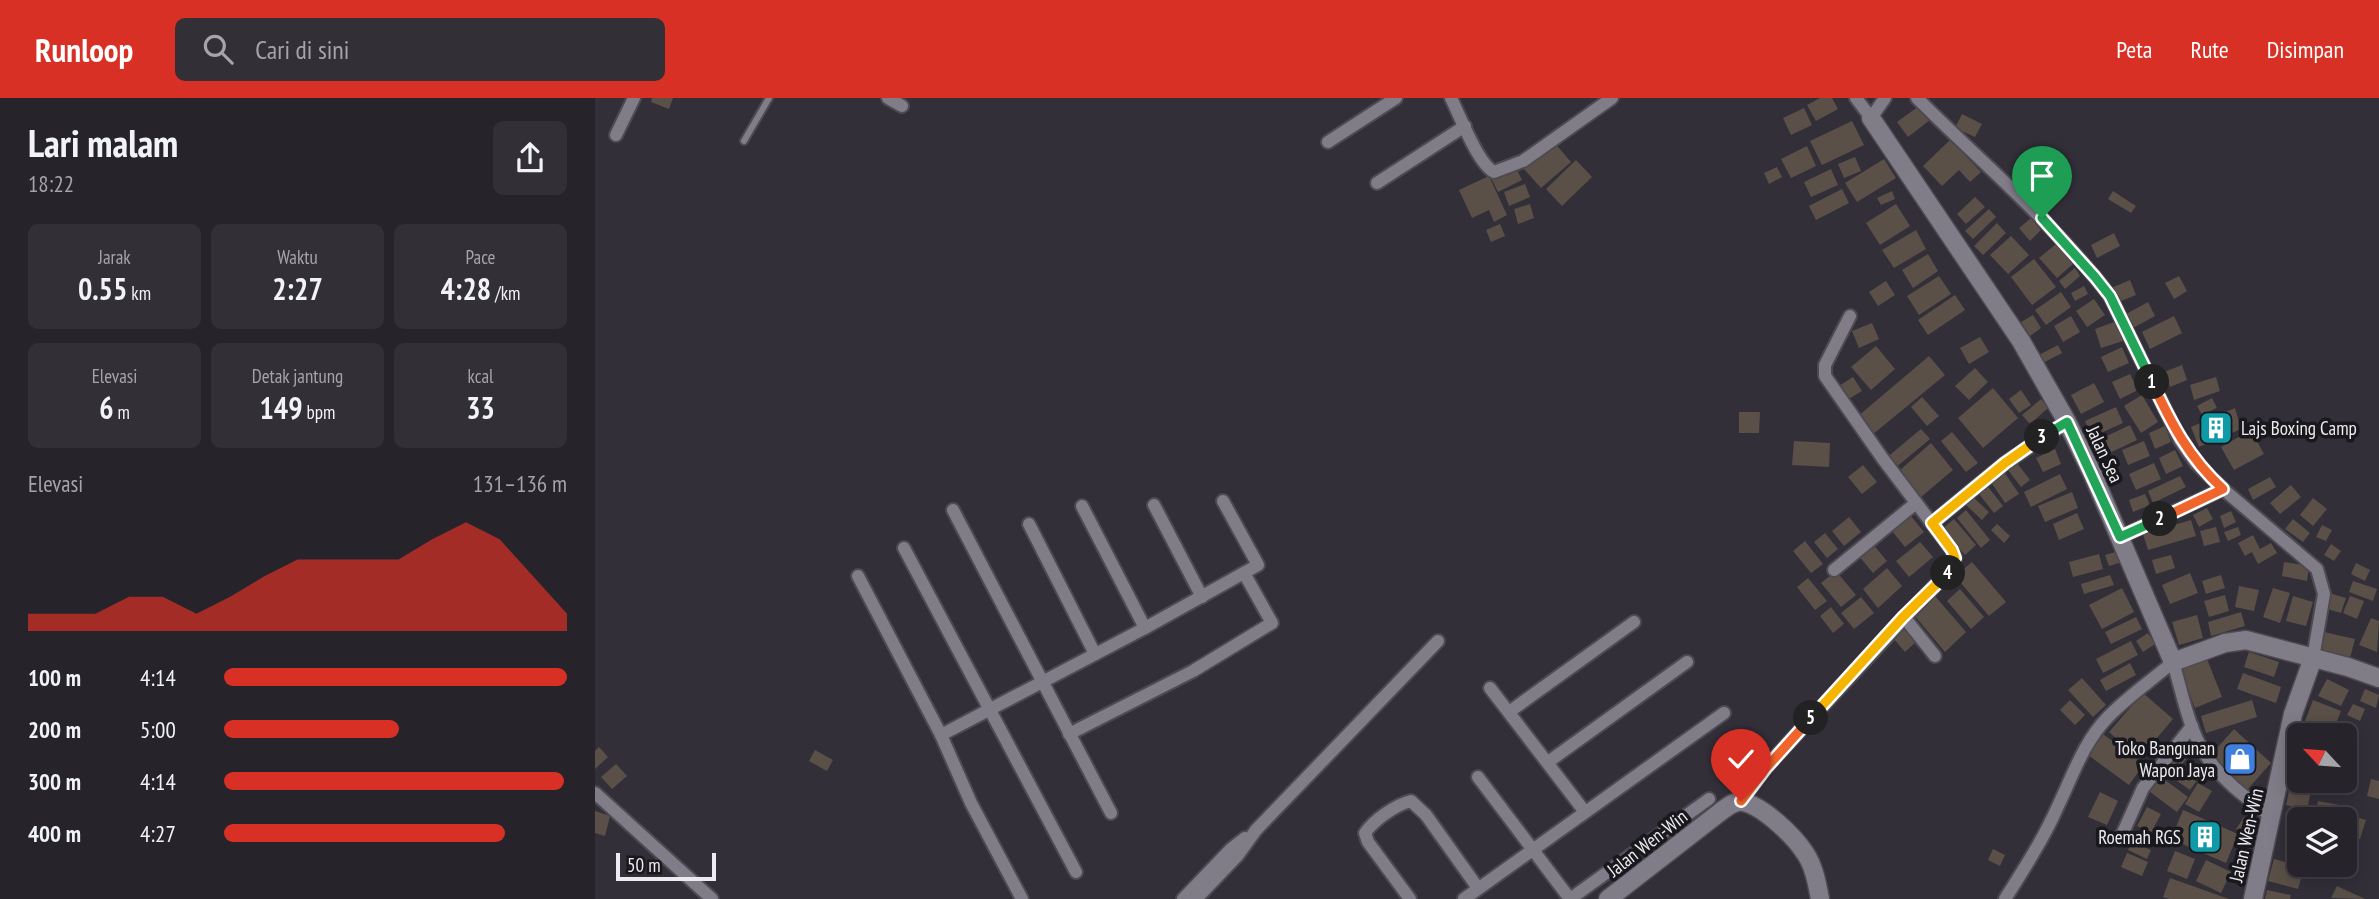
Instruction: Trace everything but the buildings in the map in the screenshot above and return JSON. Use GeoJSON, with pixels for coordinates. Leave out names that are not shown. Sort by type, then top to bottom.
{"type":"FeatureCollection","features":[{"type":"Feature","properties":{"kind":"street"},"geometry":{"type":"LineString","coordinates":[[616,135],[634,98]]}},
{"type":"Feature","properties":{"kind":"street"},"geometry":{"type":"LineString","coordinates":[[888,98],[902,106]]}},
{"type":"Feature","properties":{"kind":"street"},"geometry":{"type":"LineString","coordinates":[[1328,142],[1396,98]]}},
{"type":"Feature","properties":{"kind":"street"},"geometry":{"type":"LineString","coordinates":[[1451,98],[1490,170],[1501,171],[1523,160],[1612,98]]}},
{"type":"Feature","properties":{"kind":"street","name":"Jalan Sea"},"geometry":{"type":"LineString","coordinates":[[1856,98],[2015,331],[2067,422],[2173,662]]}},
{"type":"Feature","properties":{"kind":"street"},"geometry":{"type":"LineString","coordinates":[[1871,118],[1885,98]]}},
{"type":"Feature","properties":{"kind":"street"},"geometry":{"type":"LineString","coordinates":[[1917,98],[2042,218],[2110,296],[2180,440],[2196,463],[2317,569],[2324,594],[2313,658]]}},
{"type":"Feature","properties":{"kind":"street"},"geometry":{"type":"LineString","coordinates":[[1377,183],[1465,126]]}},
{"type":"Feature","properties":{"kind":"street"},"geometry":{"type":"LineString","coordinates":[[1820,899],[1817,880],[1805,853],[1764,811],[1741,801],[1766,768],[1953,566],[1955,558],[1952,550],[1825,376],[1825,366],[1850,316]]}},
{"type":"Feature","properties":{"kind":"street"},"geometry":{"type":"LineString","coordinates":[[1932,523],[2005,463],[2067,422]]}},
{"type":"Feature","properties":{"kind":"street"},"geometry":{"type":"LineString","coordinates":[[2120,537],[2223,489]]}},
{"type":"Feature","properties":{"kind":"street"},"geometry":{"type":"LineString","coordinates":[[941,735],[1145,628],[1258,565],[1223,501]]}},
{"type":"Feature","properties":{"kind":"street"},"geometry":{"type":"LineString","coordinates":[[1834,570],[1916,503]]}},
{"type":"Feature","properties":{"kind":"street"},"geometry":{"type":"LineString","coordinates":[[1154,505],[1202,597]]}},
{"type":"Feature","properties":{"kind":"street"},"geometry":{"type":"LineString","coordinates":[[1081,506],[1145,628]]}},
{"type":"Feature","properties":{"kind":"street"},"geometry":{"type":"LineString","coordinates":[[953,510],[1111,813]]}},
{"type":"Feature","properties":{"kind":"street"},"geometry":{"type":"LineString","coordinates":[[1029,524],[1095,654]]}},
{"type":"Feature","properties":{"kind":"street"},"geometry":{"type":"LineString","coordinates":[[904,548],[1076,872]]}},
{"type":"Feature","properties":{"kind":"street"},"geometry":{"type":"LineString","coordinates":[[1069,734],[1193,671],[1272,622],[1244,573]]}},
{"type":"Feature","properties":{"kind":"street"},"geometry":{"type":"LineString","coordinates":[[857,576],[941,735],[971,803],[1022,899]]}},
{"type":"Feature","properties":{"kind":"street"},"geometry":{"type":"LineString","coordinates":[[1903,617],[1935,656]]}},
{"type":"Feature","properties":{"kind":"street"},"geometry":{"type":"LineString","coordinates":[[1509,712],[1634,622]]}},
{"type":"Feature","properties":{"kind":"street"},"geometry":{"type":"LineString","coordinates":[[2005,899],[2059,806],[2080,755],[2107,717],[2173,662],[2237,640],[2264,644],[2379,678]]}},
{"type":"Feature","properties":{"kind":"street"},"geometry":{"type":"LineString","coordinates":[[1196,899],[1238,855],[1256,830],[1438,641]]}},
{"type":"Feature","properties":{"kind":"street","name":"Jalan Wen-Win"},"geometry":{"type":"LineString","coordinates":[[2253,899],[2293,714],[2313,658]]}},
{"type":"Feature","properties":{"kind":"street"},"geometry":{"type":"LineString","coordinates":[[1548,762],[1687,662]]}},
{"type":"Feature","properties":{"kind":"street"},"geometry":{"type":"LineString","coordinates":[[2173,662],[2192,726],[2203,752],[2211,764],[2242,795],[2271,817]]}},
{"type":"Feature","properties":{"kind":"street"},"geometry":{"type":"LineString","coordinates":[[1490,688],[1585,813]]}},
{"type":"Feature","properties":{"kind":"street"},"geometry":{"type":"LineString","coordinates":[[1464,899],[1724,713]]}},
{"type":"Feature","properties":{"kind":"street"},"geometry":{"type":"LineString","coordinates":[[2121,837],[2143,788],[2192,726]]}},
{"type":"Feature","properties":{"kind":"street"},"geometry":{"type":"LineString","coordinates":[[1478,778],[1570,899],[1709,799]]}},
{"type":"Feature","properties":{"kind":"street"},"geometry":{"type":"LineString","coordinates":[[595,793],[712,899]]}},
{"type":"Feature","properties":{"kind":"street","name":"Jalan Wen-Win"},"geometry":{"type":"LineString","coordinates":[[1608,899],[1731,804],[1741,801]]}},
{"type":"Feature","properties":{"kind":"street"},"geometry":{"type":"LineString","coordinates":[[1410,899],[1368,842],[1365,833],[1369,827],[1404,803],[1411,802],[1426,816],[1478,888]]}},
{"type":"Feature","properties":{"kind":"street"},"geometry":{"type":"LineString","coordinates":[[1183,899],[1231,849],[1256,830]]}},
{"type":"Feature","properties":{"kind":"lane"},"geometry":{"type":"LineString","coordinates":[[744,141],[769,98]]}},
{"type":"Feature","properties":{"kind":"place","name":"Lajs Boxing Camp"},"geometry":{"type":"Point","coordinates":[2216,428]}},
{"type":"Feature","properties":{"kind":"place","name":"Toko Bangunan Wapon Jaya"},"geometry":{"type":"Point","coordinates":[2240,759]}},
{"type":"Feature","properties":{"kind":"place","name":"Roemah RGS"},"geometry":{"type":"Point","coordinates":[2205,837]}},
{"type":"Feature","properties":{"kind":"route"},"geometry":{"type":"LineString","coordinates":[[1741,801],[1766,768],[1816,712],[1953,566],[1955,558],[1952,550],[1932,523],[2031,445],[2067,422],[2120,537],[2223,489],[2196,463],[2180,440],[2110,296],[2042,218]]}}]}
